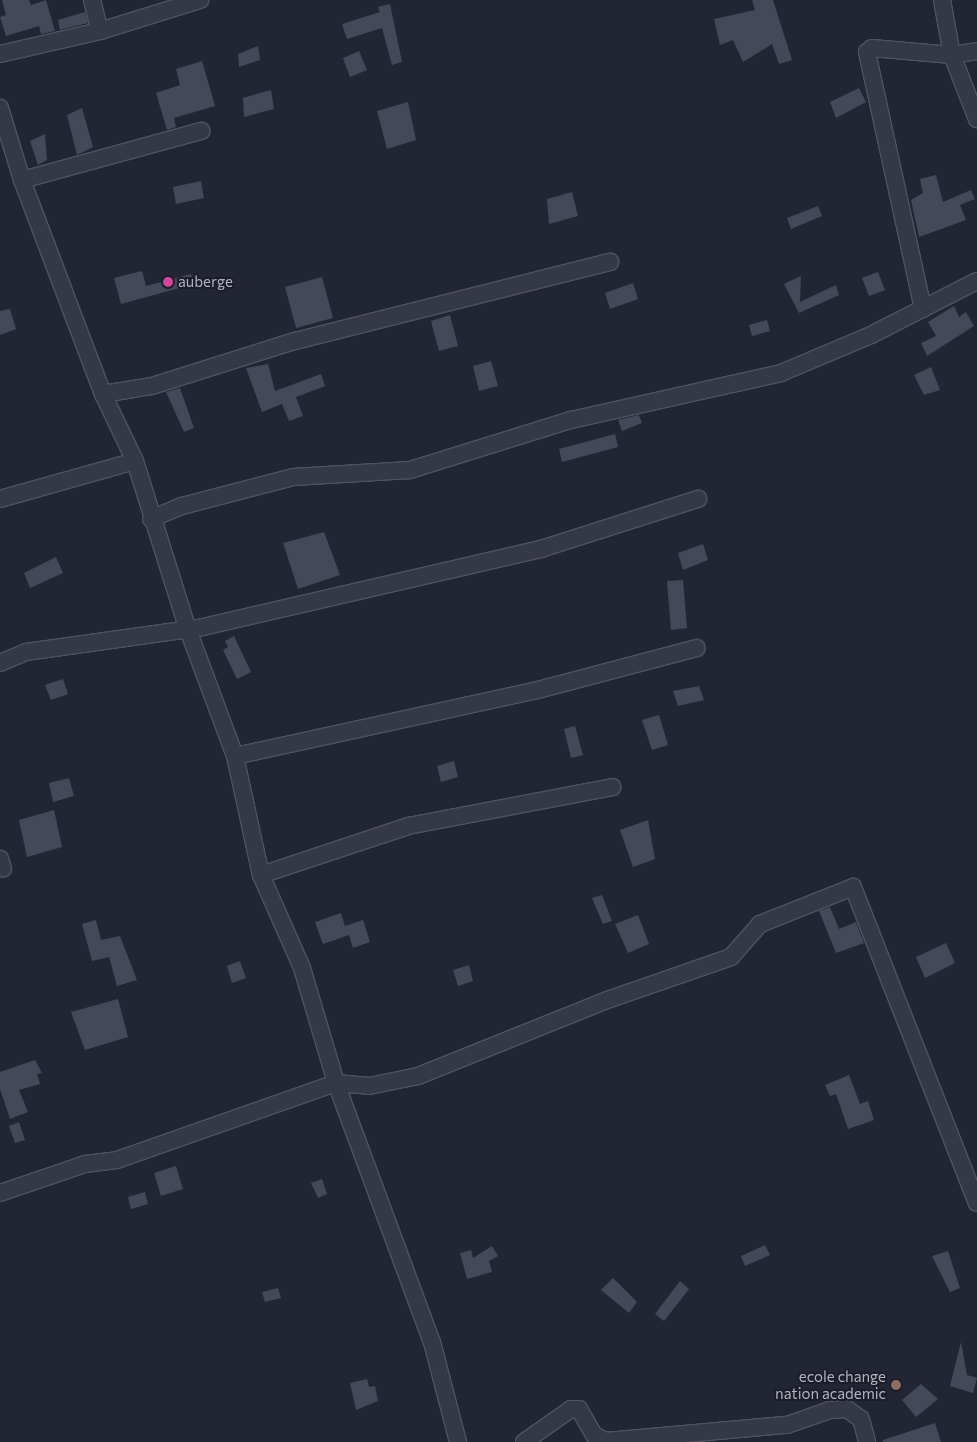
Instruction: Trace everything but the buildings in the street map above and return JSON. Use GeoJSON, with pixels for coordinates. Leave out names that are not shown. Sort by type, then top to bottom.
{"type":"FeatureCollection","features":[{"type":"Feature","properties":{"kind":"street"},"geometry":{"type":"LineString","coordinates":[[92,0],[100,31]]}},
{"type":"Feature","properties":{"kind":"street"},"geometry":{"type":"LineString","coordinates":[[0,54],[100,31],[198,0]]}},
{"type":"Feature","properties":{"kind":"street"},"geometry":{"type":"LineString","coordinates":[[942,0],[952,56],[977,119]]}},
{"type":"Feature","properties":{"kind":"street"},"geometry":{"type":"LineString","coordinates":[[923,309],[898,181],[866,59],[872,48],[952,56],[977,51]]}},
{"type":"Feature","properties":{"kind":"street"},"geometry":{"type":"LineString","coordinates":[[0,108],[22,180],[103,394],[135,461],[151,518],[187,627],[235,756],[261,875],[302,968],[336,1083],[432,1342],[458,1442]]}},
{"type":"Feature","properties":{"kind":"street"},"geometry":{"type":"LineString","coordinates":[[22,180],[201,131]]}},
{"type":"Feature","properties":{"kind":"street"},"geometry":{"type":"LineString","coordinates":[[103,394],[152,386],[295,341],[610,262]]}},
{"type":"Feature","properties":{"kind":"street"},"geometry":{"type":"LineString","coordinates":[[151,518],[182,506],[293,477],[410,470],[571,420],[781,373],[923,309],[977,281]]}},
{"type":"Feature","properties":{"kind":"street"},"geometry":{"type":"LineString","coordinates":[[0,499],[135,461]]}},
{"type":"Feature","properties":{"kind":"street"},"geometry":{"type":"LineString","coordinates":[[0,662],[26,652],[187,627],[541,549],[698,499]]}},
{"type":"Feature","properties":{"kind":"street"},"geometry":{"type":"LineString","coordinates":[[235,756],[538,690],[697,648]]}},
{"type":"Feature","properties":{"kind":"street"},"geometry":{"type":"LineString","coordinates":[[261,875],[408,826],[612,787]]}},
{"type":"Feature","properties":{"kind":"street"},"geometry":{"type":"LineString","coordinates":[[0,1192],[85,1164],[117,1160],[336,1083],[369,1086],[409,1077],[496,1047],[610,999],[730,957],[760,924],[853,887],[977,1203]]}},
{"type":"Feature","properties":{"kind":"street"},"geometry":{"type":"LineString","coordinates":[[524,1442],[571,1409],[579,1409],[594,1435],[606,1441],[787,1425],[830,1410],[847,1409],[861,1419],[867,1442]]}},
{"type":"Feature","properties":{"kind":"place","name":"auberge"},"geometry":{"type":"Point","coordinates":[168,282]}},
{"type":"Feature","properties":{"kind":"place","name":"ecole change nation academic"},"geometry":{"type":"Point","coordinates":[896,1385]}}]}
